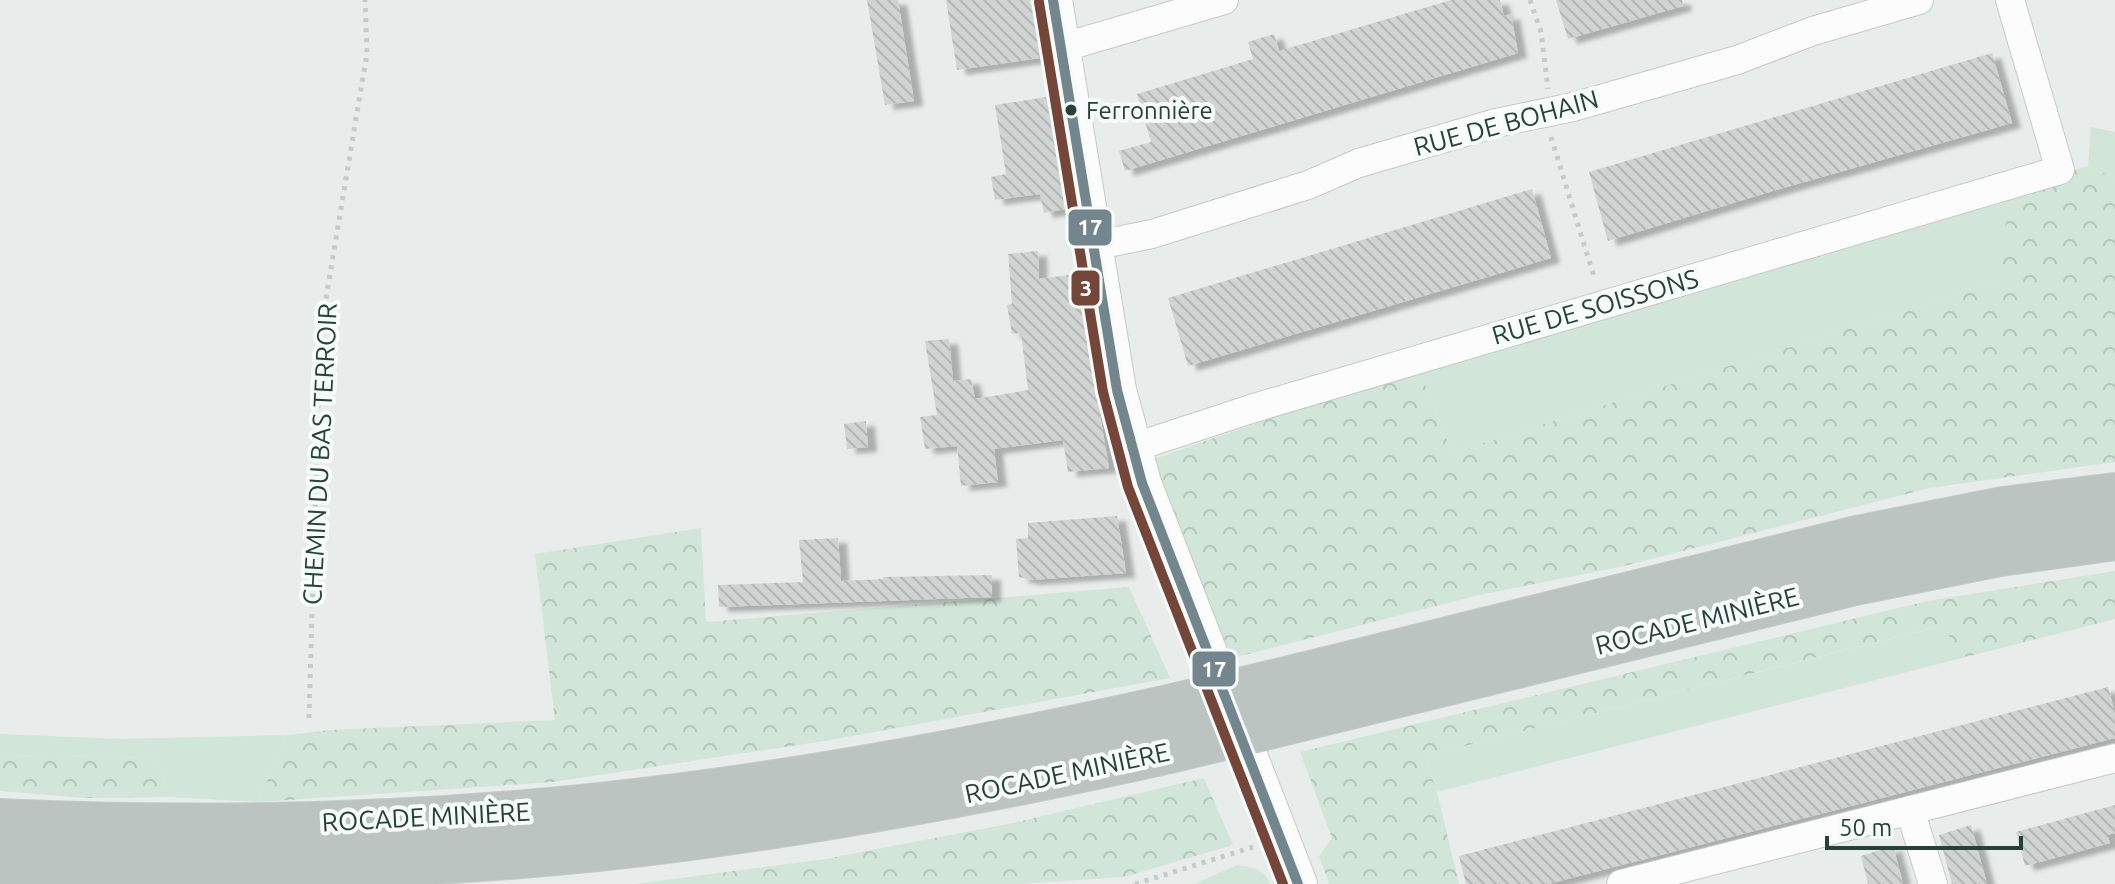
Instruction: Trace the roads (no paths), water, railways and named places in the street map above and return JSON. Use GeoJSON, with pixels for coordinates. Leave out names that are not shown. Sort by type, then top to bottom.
{"type":"FeatureCollection","features":[{"type":"Feature","properties":{"kind":"highway","name":"ROCADE MINIÈRE"},"geometry":{"type":"LineString","coordinates":[[0,821],[280,824],[475,816],[685,795],[888,765],[1160,709],[1857,538],[2003,509],[2115,495]]}},
{"type":"Feature","properties":{"kind":"highway","name":"ROCADE MINIÈRE"},"geometry":{"type":"LineString","coordinates":[[0,863],[178,868],[325,866],[578,851],[682,840],[884,810],[1178,749],[1855,583],[2000,554],[2115,538]]}},
{"type":"Feature","properties":{"kind":"street"},"geometry":{"type":"LineString","coordinates":[[1053,0],[1117,390],[1132,448],[1171,560],[1298,884]]}},
{"type":"Feature","properties":{"kind":"street"},"geometry":{"type":"LineString","coordinates":[[1061,48],[1224,0]]}},
{"type":"Feature","properties":{"kind":"street","name":"RUE DE BOHAIN"},"geometry":{"type":"LineString","coordinates":[[1093,246],[1152,234],[1308,185],[1359,163],[1737,60],[1813,31],[1919,0]]}},
{"type":"Feature","properties":{"kind":"street","name":"RUE DE SOISSONS"},"geometry":{"type":"LineString","coordinates":[[1132,448],[1254,408],[2060,170],[2010,0]]}},
{"type":"Feature","properties":{"kind":"street"},"geometry":{"type":"LineString","coordinates":[[1621,884],[2115,758]]}},
{"type":"Feature","properties":{"kind":"street"},"geometry":{"type":"LineString","coordinates":[[1910,810],[1933,884]]}},
{"type":"Feature","properties":{"kind":"place","name":"Ferronnière"},"geometry":{"type":"Point","coordinates":[1071,110]}}]}
